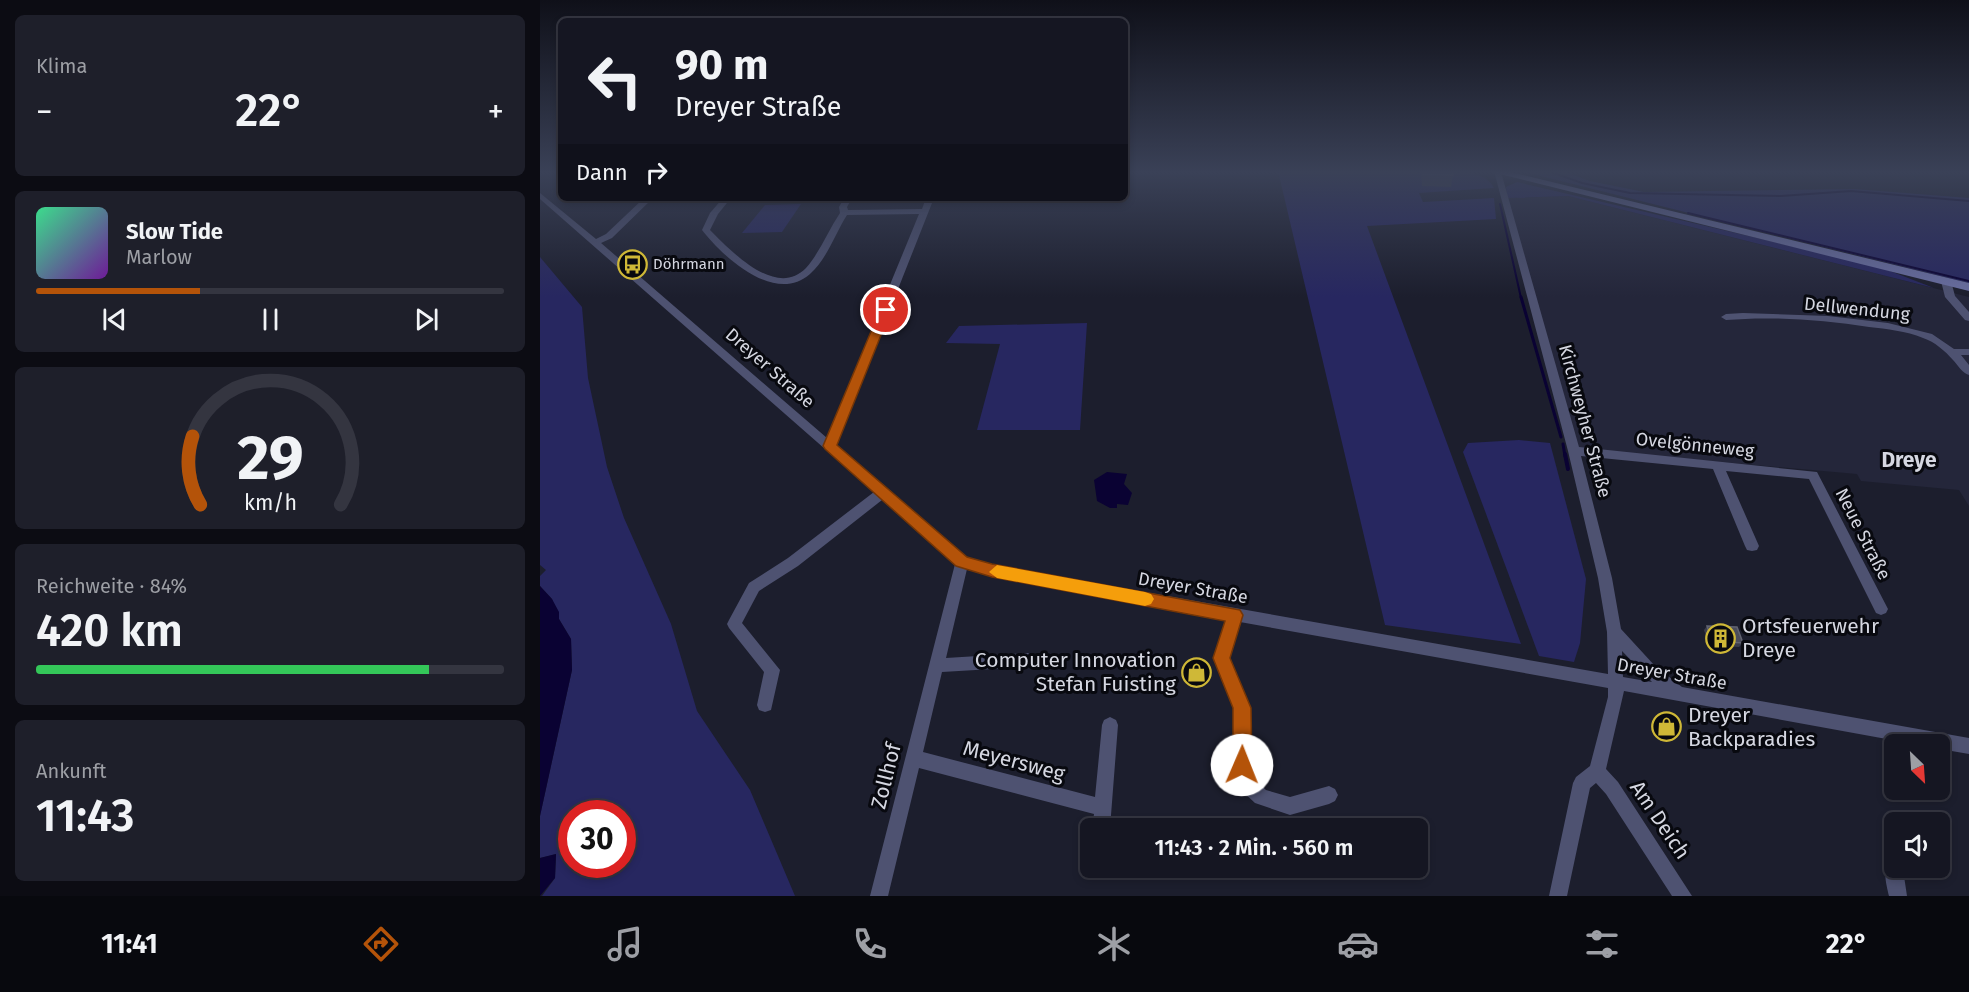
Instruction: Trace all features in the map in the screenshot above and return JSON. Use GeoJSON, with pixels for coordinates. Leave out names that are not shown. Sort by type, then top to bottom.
{"type":"FeatureCollection","features":[{"type":"Feature","properties":{"kind":"main road"},"geometry":{"type":"LineString","coordinates":[[1666,213],[1969,286]]}},
{"type":"Feature","properties":{"kind":"street","name":"Dreyer Straße"},"geometry":{"type":"LineString","coordinates":[[561,213],[962,562],[992,571],[1969,746]]}},
{"type":"Feature","properties":{"kind":"street"},"geometry":{"type":"LineString","coordinates":[[595,242],[609,236],[633,213]]}},
{"type":"Feature","properties":{"kind":"street"},"geometry":{"type":"LineString","coordinates":[[714,213],[706,230],[726,252],[758,274],[774,281],[797,279],[807,273],[844,213],[851,213]]}},
{"type":"Feature","properties":{"kind":"street"},"geometry":{"type":"LineString","coordinates":[[830,446],[923,213]]}},
{"type":"Feature","properties":{"kind":"street","name":"Kirchweyher Straße"},"geometry":{"type":"LineString","coordinates":[[1509,213],[1574,451],[1605,578],[1614,632],[1618,684]]}},
{"type":"Feature","properties":{"kind":"street"},"geometry":{"type":"LineString","coordinates":[[1946,281],[1950,297],[1969,318]]}},
{"type":"Feature","properties":{"kind":"street","name":"Dellwendung"},"geometry":{"type":"LineString","coordinates":[[1726,317],[1740,315],[1807,319],[1910,330],[1929,337],[1953,352],[1969,372]]}},
{"type":"Feature","properties":{"kind":"street"},"geometry":{"type":"LineString","coordinates":[[1953,352],[1969,352]]}},
{"type":"Feature","properties":{"kind":"street","name":"Ovelgönneweg"},"geometry":{"type":"LineString","coordinates":[[1574,451],[1813,475]]}},
{"type":"Feature","properties":{"kind":"street"},"geometry":{"type":"LineString","coordinates":[[1717,465],[1752,546]]}},
{"type":"Feature","properties":{"kind":"street","name":"Neue Straße"},"geometry":{"type":"LineString","coordinates":[[1813,475],[1881,609]]}},
{"type":"Feature","properties":{"kind":"street"},"geometry":{"type":"LineString","coordinates":[[765,705],[772,670],[734,624],[754,587],[793,562],[883,492]]}},
{"type":"Feature","properties":{"kind":"street","name":"Zollhof"},"geometry":{"type":"LineString","coordinates":[[879,896],[962,562]]}},
{"type":"Feature","properties":{"kind":"street"},"geometry":{"type":"LineString","coordinates":[[1234,615],[1221,658],[1242,708],[1242,765],[1247,784],[1261,797],[1290,806],[1329,795]]}},
{"type":"Feature","properties":{"kind":"street"},"geometry":{"type":"LineString","coordinates":[[1614,632],[1643,664],[1680,694]]}},
{"type":"Feature","properties":{"kind":"street"},"geometry":{"type":"LineString","coordinates":[[936,666],[1028,660]]}},
{"type":"Feature","properties":{"kind":"street"},"geometry":{"type":"LineString","coordinates":[[1558,896],[1582,783],[1597,771],[1618,684]]}},
{"type":"Feature","properties":{"kind":"street"},"geometry":{"type":"LineString","coordinates":[[1102,818],[1110,725]]}},
{"type":"Feature","properties":{"kind":"street","name":"Meyersweg"},"geometry":{"type":"LineString","coordinates":[[914,758],[1103,808]]}},
{"type":"Feature","properties":{"kind":"street","name":"Am Deich"},"geometry":{"type":"LineString","coordinates":[[1597,771],[1612,788],[1683,896]]}},
{"type":"Feature","properties":{"kind":"street"},"geometry":{"type":"LineString","coordinates":[[1895,878],[1898,896]]}},
{"type":"Feature","properties":{"kind":"shaded area"},"geometry":{"type":"Polygon","coordinates":[[[759,213],[795,213],[782,232],[742,233],[759,213]]]}},
{"type":"Feature","properties":{"kind":"shaded area"},"geometry":{"type":"Polygon","coordinates":[[[1288,213],[1495,213],[1496,219],[1367,226],[1521,644],[1385,625],[1288,213]]]}},
{"type":"Feature","properties":{"kind":"shaded area"},"geometry":{"type":"Polygon","coordinates":[[[1511,213],[1635,213],[1969,297],[1969,506],[1959,490],[1861,481],[1857,474],[1576,449],[1511,213]]]}},
{"type":"Feature","properties":{"kind":"shaded area"},"geometry":{"type":"Polygon","coordinates":[[[1635,213],[1649,213],[1877,266],[1934,288],[1635,213]]]}},
{"type":"Feature","properties":{"kind":"shaded area"},"geometry":{"type":"Polygon","coordinates":[[[1688,213],[1969,213],[1969,283],[1688,213]]]}},
{"type":"Feature","properties":{"kind":"shaded area"},"geometry":{"type":"Polygon","coordinates":[[[540,257],[582,307],[588,378],[607,467],[624,518],[671,624],[697,711],[750,790],[795,896],[542,896],[555,878],[556,854],[540,858],[540,816],[572,670],[571,639],[559,619],[552,599],[540,586],[540,576],[546,570],[540,565],[540,257]]]}},
{"type":"Feature","properties":{"kind":"shaded area"},"geometry":{"type":"Polygon","coordinates":[[[1087,323],[1080,430],[977,430],[1000,344],[946,343],[959,326],[1087,323]]]}},
{"type":"Feature","properties":{"kind":"shaded area"},"geometry":{"type":"Polygon","coordinates":[[[1519,440],[1550,443],[1586,579],[1580,643],[1574,662],[1539,656],[1463,452],[1468,443],[1519,440]]]}},
{"type":"Feature","properties":{"kind":"shaded area"},"geometry":{"type":"Polygon","coordinates":[[[1107,472],[1127,474],[1124,484],[1132,493],[1128,505],[1117,504],[1117,508],[1110,508],[1097,501],[1094,480],[1107,472]]]}},
{"type":"Feature","properties":{"kind":"shaded area"},"geometry":{"type":"Polygon","coordinates":[[[540,586],[552,599],[559,612],[559,619],[571,639],[572,670],[540,816],[540,586]]]}},
{"type":"Feature","properties":{"kind":"shaded area"},"geometry":{"type":"Polygon","coordinates":[[[556,854],[555,878],[540,896],[540,858],[556,854]]]}},
{"type":"Feature","properties":{"kind":"building"},"geometry":{"type":"Polygon","coordinates":[[[1707,626],[1737,627],[1743,643],[1712,641],[1707,626]]]}},
{"type":"Feature","properties":{"kind":"waterway"},"geometry":{"type":"LineString","coordinates":[[1502,213],[1521,298]]}},
{"type":"Feature","properties":{"kind":"waterway"},"geometry":{"type":"LineString","coordinates":[[1688,213],[1969,281]]}},
{"type":"Feature","properties":{"kind":"waterway"},"geometry":{"type":"LineString","coordinates":[[1521,297],[1561,437]]}},
{"type":"Feature","properties":{"kind":"waterway"},"geometry":{"type":"LineString","coordinates":[[1563,444],[1565,456]]}},
{"type":"Feature","properties":{"kind":"waterway"},"geometry":{"type":"LineString","coordinates":[[1565,454],[1568,469]]}},
{"type":"Feature","properties":{"kind":"slow traffic"},"geometry":{"type":"LineString","coordinates":[[997,572],[1145,599]]}},
{"type":"Feature","properties":{"kind":"place","name":"Döhrmann"},"geometry":{"type":"Point","coordinates":[632,264]}},
{"type":"Feature","properties":{"kind":"place","name":"Ortsfeuerwehr Dreye"},"geometry":{"type":"Point","coordinates":[1721,638]}},
{"type":"Feature","properties":{"kind":"place","name":"Computer Innovation Stefan Fuisting"},"geometry":{"type":"Point","coordinates":[1197,672]}},
{"type":"Feature","properties":{"kind":"place","name":"Dreyer Backparadies"},"geometry":{"type":"Point","coordinates":[1667,727]}},
{"type":"Feature","properties":{"kind":"district","name":"Dreye"},"geometry":{"type":"Point","coordinates":[1909,460]}},
{"type":"Feature","properties":{"kind":"route"},"geometry":{"type":"LineString","coordinates":[[886,310],[830,446],[962,562],[992,571],[1234,615],[1221,658],[1242,708],[1242,765]]}}]}
